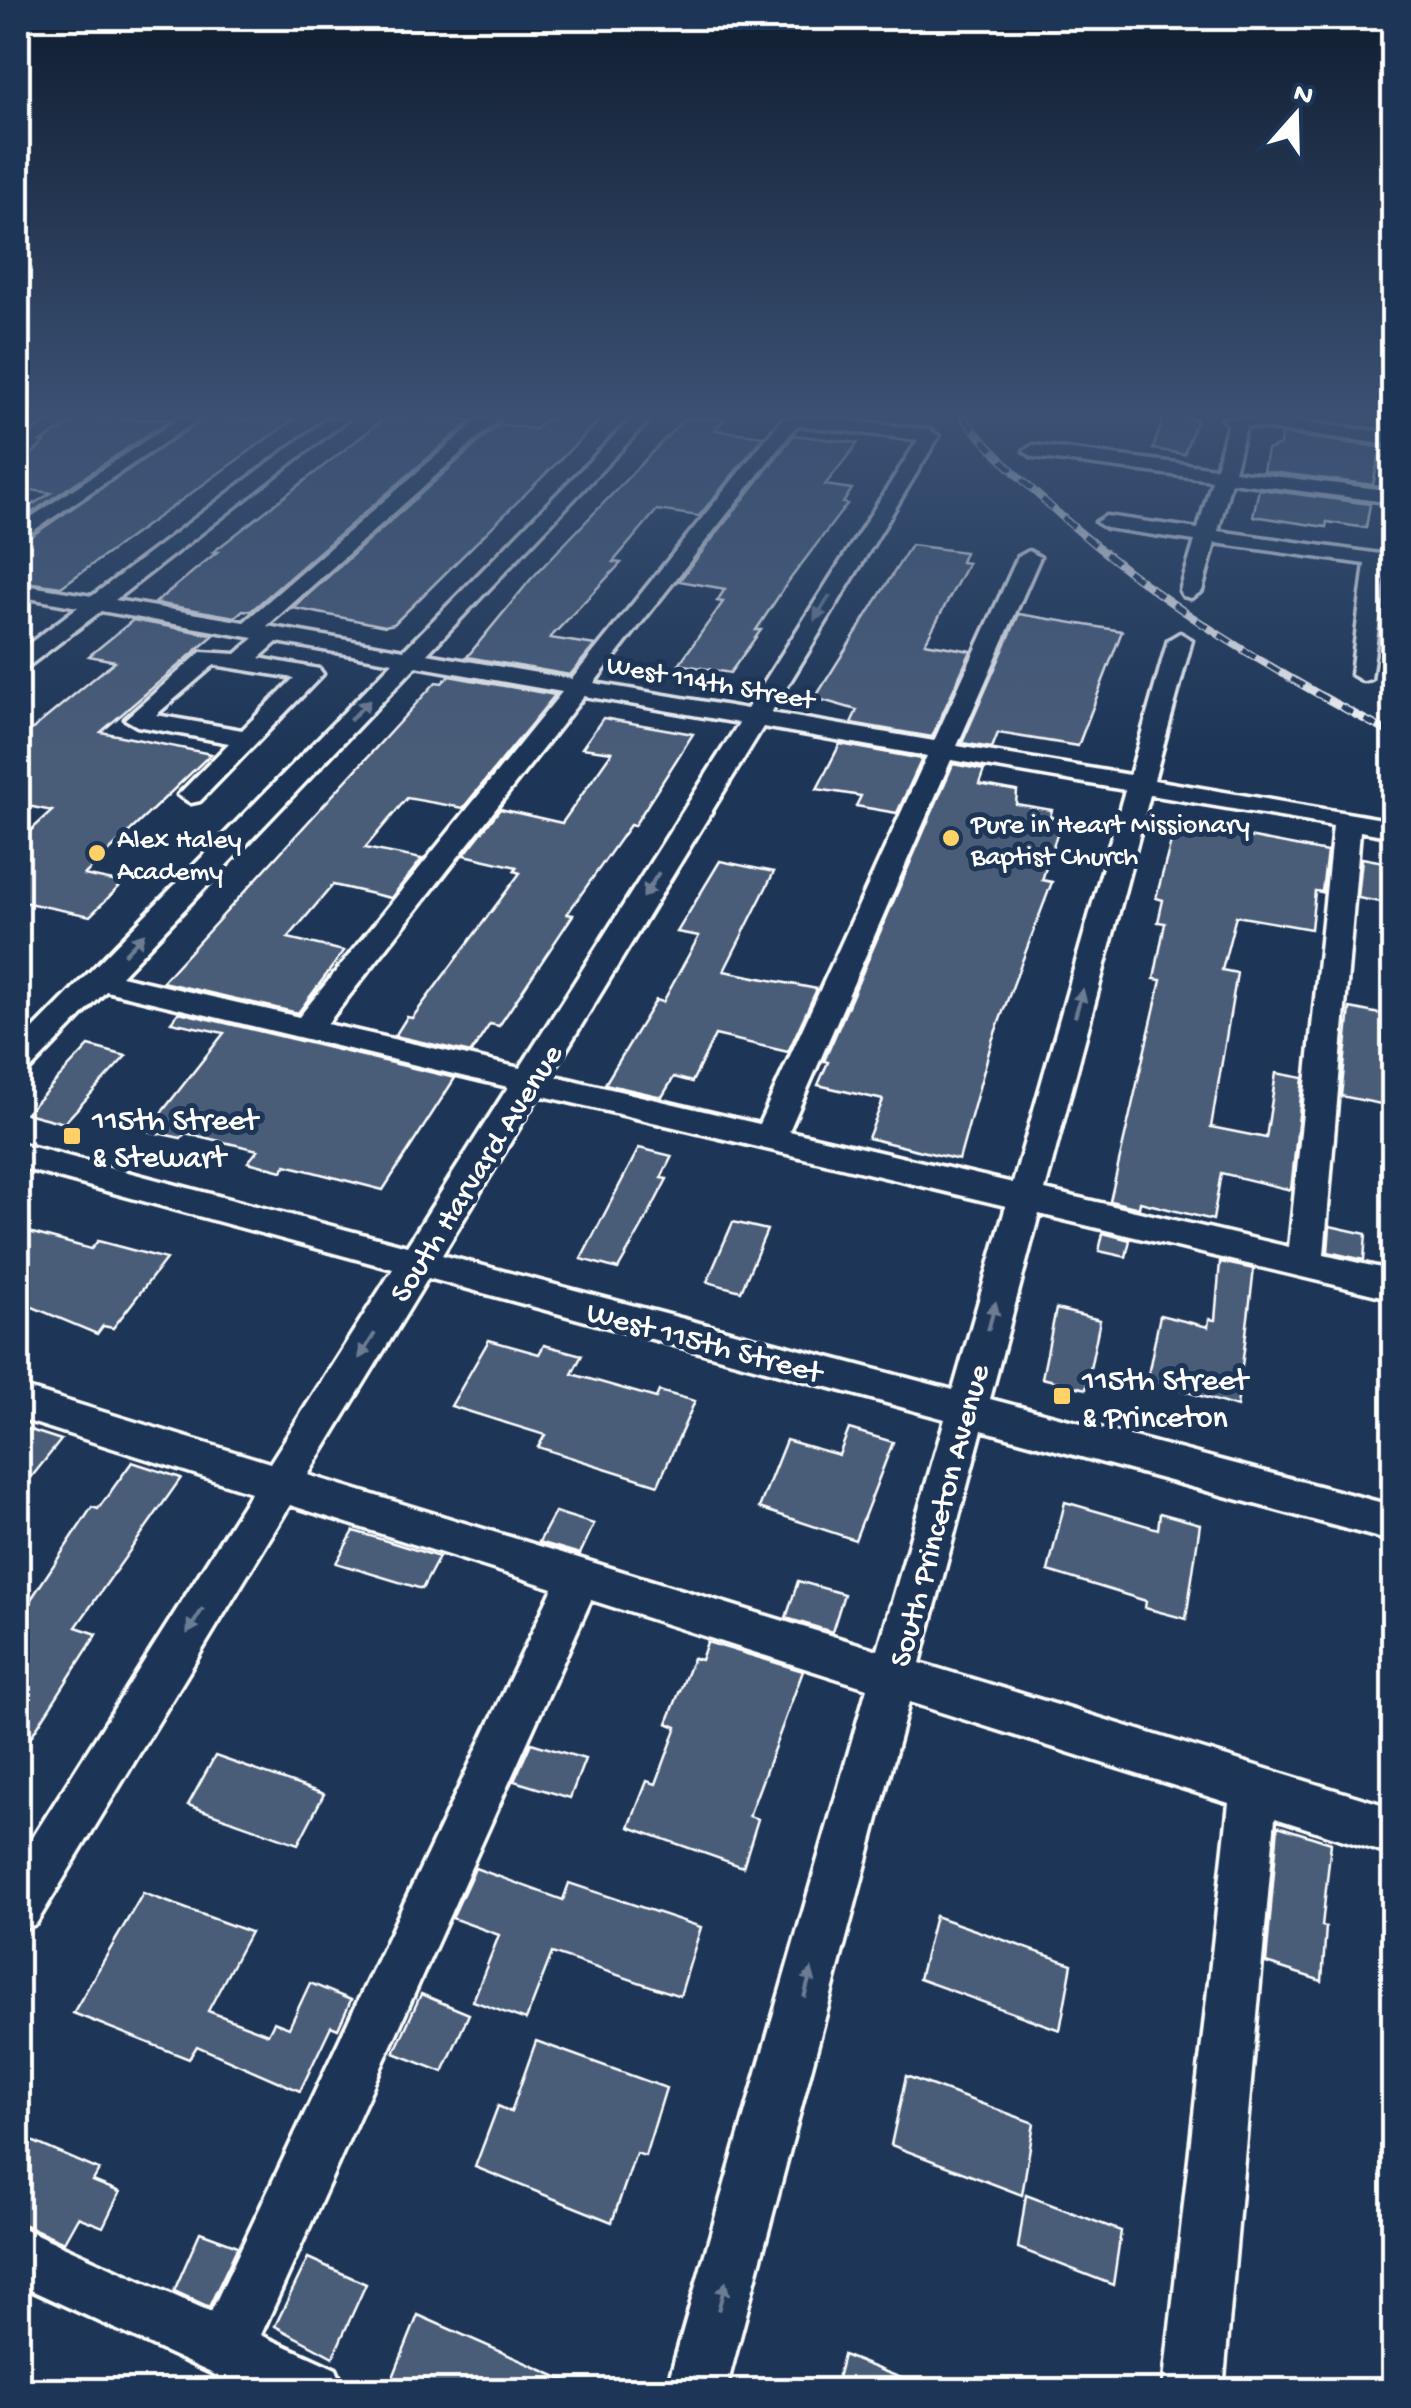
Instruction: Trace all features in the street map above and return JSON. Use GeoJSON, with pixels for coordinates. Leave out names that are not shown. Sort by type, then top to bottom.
{"type":"FeatureCollection","features":[{"type":"Feature","properties":{"kind":"street"},"geometry":{"type":"LineString","coordinates":[[18,663],[191,531]]}},
{"type":"Feature","properties":{"kind":"street"},"geometry":{"type":"LineString","coordinates":[[241,662],[260,632],[369,531]]}},
{"type":"Feature","properties":{"kind":"street"},"geometry":{"type":"LineString","coordinates":[[18,1064],[532,531]]}},
{"type":"Feature","properties":{"kind":"street"},"geometry":{"type":"LineString","coordinates":[[306,1028],[702,531]]}},
{"type":"Feature","properties":{"kind":"street","name":"South Harvard Avenue"},"geometry":{"type":"LineString","coordinates":[[18,1906],[870,531]]}},
{"type":"Feature","properties":{"kind":"street"},"geometry":{"type":"LineString","coordinates":[[1174,531],[1385,560],[1363,674]]}},
{"type":"Feature","properties":{"kind":"street"},"geometry":{"type":"LineString","coordinates":[[1191,591],[1208,531]]}},
{"type":"Feature","properties":{"kind":"street"},"geometry":{"type":"LineString","coordinates":[[769,1138],[1029,557]]}},
{"type":"Feature","properties":{"kind":"street","name":"West 114th Street"},"geometry":{"type":"LineString","coordinates":[[18,590],[1394,829]]}},
{"type":"Feature","properties":{"kind":"street","name":"South Princeton Avenue"},"geometry":{"type":"LineString","coordinates":[[696,2390],[1180,640]]}},
{"type":"Feature","properties":{"kind":"street"},"geometry":{"type":"LineString","coordinates":[[191,795],[248,739],[312,674],[209,657],[137,719],[248,739]]}},
{"type":"Feature","properties":{"kind":"street"},"geometry":{"type":"LineString","coordinates":[[1305,1264],[1347,821]]}},
{"type":"Feature","properties":{"kind":"street"},"geometry":{"type":"LineString","coordinates":[[99,980],[1394,1285]]}},
{"type":"Feature","properties":{"kind":"street","name":"West 115th Street"},"geometry":{"type":"LineString","coordinates":[[18,1155],[1394,1524]]}},
{"type":"Feature","properties":{"kind":"street"},"geometry":{"type":"LineString","coordinates":[[18,1402],[1394,1832]]}},
{"type":"Feature","properties":{"kind":"street"},"geometry":{"type":"LineString","coordinates":[[224,2349],[580,1577]]}},
{"type":"Feature","properties":{"kind":"street"},"geometry":{"type":"LineString","coordinates":[[1193,2390],[1254,1788]]}},
{"type":"Feature","properties":{"kind":"street"},"geometry":{"type":"LineString","coordinates":[[18,2255],[315,2390]]}},
{"type":"Feature","properties":{"kind":"building"},"geometry":{"type":"Polygon","coordinates":[[[38,531],[138,531],[61,587],[18,581],[18,545],[38,531]]]}},
{"type":"Feature","properties":{"kind":"building"},"geometry":{"type":"Polygon","coordinates":[[[240,531],[343,531],[251,611],[243,610],[235,617],[155,603],[217,552],[213,552],[240,531]]]}},
{"type":"Feature","properties":{"kind":"building"},"geometry":{"type":"Polygon","coordinates":[[[379,531],[488,531],[394,624],[385,626],[293,608],[379,531]]]}},
{"type":"Feature","properties":{"kind":"building"},"geometry":{"type":"Polygon","coordinates":[[[577,531],[639,531],[613,562],[621,563],[550,638],[595,645],[570,675],[467,657],[531,579],[577,531]]]}},
{"type":"Feature","properties":{"kind":"building"},"geometry":{"type":"Polygon","coordinates":[[[718,531],[826,531],[788,582],[756,630],[761,630],[730,673],[679,664],[723,602],[717,601],[725,589],[679,581],[718,531]]]}},
{"type":"Feature","properties":{"kind":"building"},"geometry":{"type":"Polygon","coordinates":[[[911,545],[965,552],[961,562],[968,563],[925,643],[971,651],[932,737],[851,723],[857,710],[815,698],[911,545]]]}},
{"type":"Feature","properties":{"kind":"building"},"geometry":{"type":"Polygon","coordinates":[[[1019,614],[1122,631],[1078,746],[998,733],[992,748],[962,743],[1019,614]]]}},
{"type":"Feature","properties":{"kind":"building"},"geometry":{"type":"Polygon","coordinates":[[[133,620],[214,635],[101,732],[211,754],[84,875],[123,883],[90,916],[18,901],[18,842],[52,811],[18,804],[18,741],[115,661],[89,656],[133,620]]]}},
{"type":"Feature","properties":{"kind":"building"},"geometry":{"type":"Polygon","coordinates":[[[449,676],[555,695],[463,808],[407,798],[365,848],[422,859],[391,898],[333,885],[288,938],[344,951],[298,1013],[162,982],[436,682],[442,683],[449,676]]]}},
{"type":"Feature","properties":{"kind":"building"},"geometry":{"type":"Polygon","coordinates":[[[603,718],[693,734],[634,826],[630,825],[567,914],[573,915],[499,1026],[490,1024],[471,1053],[395,1036],[520,873],[514,871],[517,867],[464,855],[500,809],[562,823],[612,752],[582,748],[603,718]]]}},
{"type":"Feature","properties":{"kind":"building"},"geometry":{"type":"Polygon","coordinates":[[[840,744],[922,759],[897,813],[856,806],[861,796],[817,789],[840,744]]]}},
{"type":"Feature","properties":{"kind":"building"},"geometry":{"type":"Polygon","coordinates":[[[953,764],[984,770],[979,784],[1017,791],[1016,804],[1052,810],[1050,817],[1062,819],[1042,880],[1052,882],[992,1041],[959,1160],[868,1138],[883,1100],[818,1085],[828,1062],[824,1061],[953,764]]]}},
{"type":"Feature","properties":{"kind":"building"},"geometry":{"type":"Polygon","coordinates":[[[1175,827],[1205,832],[1206,829],[1327,852],[1322,892],[1315,891],[1311,929],[1236,916],[1222,970],[1237,973],[1211,1127],[1266,1138],[1276,1073],[1303,1078],[1291,1190],[1221,1173],[1213,1220],[1140,1202],[1139,1208],[1110,1201],[1161,980],[1154,979],[1165,923],[1158,922],[1163,900],[1156,898],[1175,827]]]}},
{"type":"Feature","properties":{"kind":"building"},"geometry":{"type":"Polygon","coordinates":[[[1362,858],[1389,863],[1386,903],[1358,898],[1362,858]]]}},
{"type":"Feature","properties":{"kind":"building"},"geometry":{"type":"Polygon","coordinates":[[[720,861],[774,872],[724,971],[817,989],[788,1052],[715,1035],[692,1082],[674,1077],[662,1097],[605,1084],[656,1000],[663,1002],[699,936],[677,932],[720,861]]]}},
{"type":"Feature","properties":{"kind":"building"},"geometry":{"type":"Polygon","coordinates":[[[1350,1008],[1385,1015],[1382,1061],[1387,1062],[1381,1104],[1341,1096],[1350,1008]]]}},
{"type":"Feature","properties":{"kind":"building"},"geometry":{"type":"Polygon","coordinates":[[[179,1012],[455,1078],[383,1190],[286,1165],[282,1171],[248,1162],[258,1150],[185,1133],[181,1138],[147,1131],[224,1033],[171,1022],[179,1012]]]}},
{"type":"Feature","properties":{"kind":"building"},"geometry":{"type":"Polygon","coordinates":[[[89,1046],[126,1056],[64,1123],[26,1113],[89,1046]]]}},
{"type":"Feature","properties":{"kind":"building"},"geometry":{"type":"Polygon","coordinates":[[[639,1148],[672,1156],[661,1178],[667,1179],[643,1225],[618,1269],[581,1259],[639,1148]]]}},
{"type":"Feature","properties":{"kind":"building"},"geometry":{"type":"Polygon","coordinates":[[[733,1222],[767,1230],[741,1291],[707,1282],[733,1222]]]}},
{"type":"Feature","properties":{"kind":"building"},"geometry":{"type":"Polygon","coordinates":[[[1330,1226],[1366,1234],[1364,1260],[1328,1252],[1330,1226]]]}},
{"type":"Feature","properties":{"kind":"building"},"geometry":{"type":"Polygon","coordinates":[[[18,1229],[91,1249],[98,1241],[166,1259],[113,1328],[103,1326],[97,1334],[18,1301],[18,1229]]]}},
{"type":"Feature","properties":{"kind":"building"},"geometry":{"type":"Polygon","coordinates":[[[1103,1233],[1130,1240],[1126,1257],[1099,1251],[1103,1233]]]}},
{"type":"Feature","properties":{"kind":"building"},"geometry":{"type":"Polygon","coordinates":[[[1220,1262],[1254,1269],[1237,1407],[1147,1380],[1160,1315],[1208,1327],[1209,1319],[1215,1320],[1220,1262]]]}},
{"type":"Feature","properties":{"kind":"building"},"geometry":{"type":"Polygon","coordinates":[[[1056,1309],[1100,1320],[1086,1389],[1042,1378],[1056,1309]]]}},
{"type":"Feature","properties":{"kind":"building"},"geometry":{"type":"Polygon","coordinates":[[[489,1340],[539,1354],[544,1345],[582,1355],[572,1374],[656,1398],[659,1391],[695,1401],[658,1485],[538,1447],[545,1435],[451,1406],[489,1340]]]}},
{"type":"Feature","properties":{"kind":"building"},"geometry":{"type":"Polygon","coordinates":[[[18,1426],[61,1440],[18,1494],[18,1426]]]}},
{"type":"Feature","properties":{"kind":"building"},"geometry":{"type":"Polygon","coordinates":[[[849,1429],[893,1442],[855,1540],[759,1508],[786,1440],[839,1455],[849,1429]]]}},
{"type":"Feature","properties":{"kind":"building"},"geometry":{"type":"Polygon","coordinates":[[[132,1462],[181,1478],[76,1627],[97,1634],[18,1757],[18,1619],[92,1507],[98,1509],[132,1462]]]}},
{"type":"Feature","properties":{"kind":"building"},"geometry":{"type":"Polygon","coordinates":[[[1065,1502],[1158,1529],[1160,1513],[1200,1524],[1186,1619],[1145,1608],[1146,1601],[1048,1571],[1065,1502]]]}},
{"type":"Feature","properties":{"kind":"building"},"geometry":{"type":"Polygon","coordinates":[[[555,1512],[594,1524],[580,1554],[539,1542],[555,1512]]]}},
{"type":"Feature","properties":{"kind":"building"},"geometry":{"type":"Polygon","coordinates":[[[354,1531],[439,1557],[422,1589],[336,1563],[354,1531]]]}},
{"type":"Feature","properties":{"kind":"building"},"geometry":{"type":"Polygon","coordinates":[[[798,1581],[844,1594],[832,1632],[786,1618],[798,1581]]]}},
{"type":"Feature","properties":{"kind":"building"},"geometry":{"type":"Polygon","coordinates":[[[707,1642],[803,1671],[749,1816],[758,1819],[743,1867],[629,1827],[647,1781],[656,1784],[677,1727],[667,1723],[693,1658],[701,1660],[707,1642]]]}},
{"type":"Feature","properties":{"kind":"building"},"geometry":{"type":"Polygon","coordinates":[[[531,1743],[585,1759],[570,1798],[514,1781],[531,1743]]]}},
{"type":"Feature","properties":{"kind":"building"},"geometry":{"type":"Polygon","coordinates":[[[215,1756],[324,1794],[298,1844],[188,1805],[215,1756]]]}},
{"type":"Feature","properties":{"kind":"building"},"geometry":{"type":"Polygon","coordinates":[[[1278,1826],[1331,1843],[1322,1926],[1326,1927],[1322,1981],[1266,1963],[1278,1826]]]}},
{"type":"Feature","properties":{"kind":"building"},"geometry":{"type":"Polygon","coordinates":[[[475,1868],[563,1900],[569,1883],[701,1927],[680,1996],[552,1953],[526,2020],[473,2001],[499,1935],[452,1918],[475,1868]]]}},
{"type":"Feature","properties":{"kind":"building"},"geometry":{"type":"Polygon","coordinates":[[[143,1893],[250,1932],[208,2011],[268,2034],[274,2022],[289,2028],[310,1983],[351,2000],[338,2029],[331,2026],[300,2091],[197,2046],[189,2059],[73,2013],[143,1893]]]}},
{"type":"Feature","properties":{"kind":"building"},"geometry":{"type":"Polygon","coordinates":[[[935,1916],[1072,1964],[1060,2030],[919,1979],[935,1916]]]}},
{"type":"Feature","properties":{"kind":"building"},"geometry":{"type":"Polygon","coordinates":[[[421,1994],[469,2014],[443,2072],[394,2053],[421,1994]]]}},
{"type":"Feature","properties":{"kind":"building"},"geometry":{"type":"Polygon","coordinates":[[[536,2041],[666,2088],[645,2156],[636,2153],[612,2222],[475,2167],[498,2106],[511,2112],[536,2041]]]}},
{"type":"Feature","properties":{"kind":"building"},"geometry":{"type":"Polygon","coordinates":[[[906,2076],[1034,2123],[1022,2195],[891,2145],[906,2076]]]}},
{"type":"Feature","properties":{"kind":"building"},"geometry":{"type":"Polygon","coordinates":[[[18,2135],[99,2170],[93,2181],[120,2192],[103,2227],[78,2217],[64,2242],[18,2222],[18,2135]]]}},
{"type":"Feature","properties":{"kind":"building"},"geometry":{"type":"Polygon","coordinates":[[[1026,2195],[1121,2231],[1113,2285],[1018,2248],[1026,2195]]]}},
{"type":"Feature","properties":{"kind":"building"},"geometry":{"type":"Polygon","coordinates":[[[200,2232],[238,2246],[209,2307],[174,2291],[200,2232]]]}},
{"type":"Feature","properties":{"kind":"building"},"geometry":{"type":"Polygon","coordinates":[[[308,2258],[366,2284],[333,2357],[275,2326],[308,2258]]]}},
{"type":"Feature","properties":{"kind":"building"},"geometry":{"type":"Polygon","coordinates":[[[418,2315],[587,2390],[388,2390],[418,2315]]]}},
{"type":"Feature","properties":{"kind":"building"},"geometry":{"type":"Polygon","coordinates":[[[843,2355],[929,2389],[834,2390],[843,2355]]]}},
{"type":"Feature","properties":{"kind":"railway"},"geometry":{"type":"LineString","coordinates":[[1079,531],[1218,634],[1394,735]]}},
{"type":"Feature","properties":{"kind":"place","name":"Pure in Heart Missionary Baptist Church"},"geometry":{"type":"Point","coordinates":[951,838]}},
{"type":"Feature","properties":{"kind":"place","name":"Alex Haley Academy"},"geometry":{"type":"Point","coordinates":[97,853]}},
{"type":"Feature","properties":{"kind":"place","name":"115th Street & Stewart"},"geometry":{"type":"Point","coordinates":[72,1136]}},
{"type":"Feature","properties":{"kind":"place","name":"115th Street & Princeton"},"geometry":{"type":"Point","coordinates":[1062,1396]}}]}
